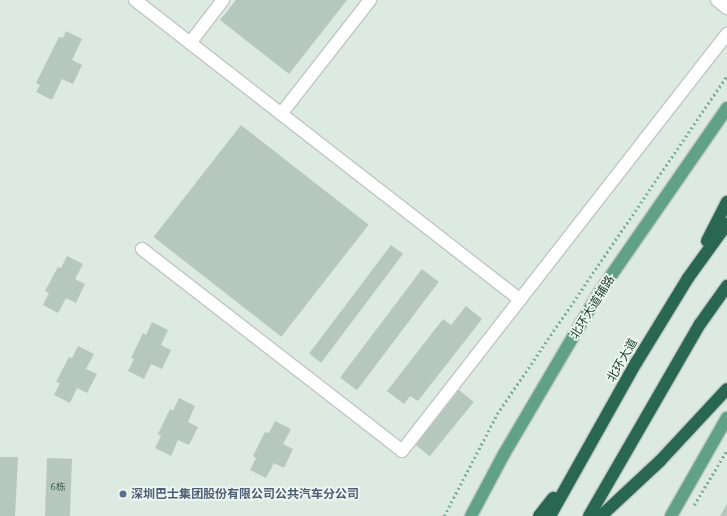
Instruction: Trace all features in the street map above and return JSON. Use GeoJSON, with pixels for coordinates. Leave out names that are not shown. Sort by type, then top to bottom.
{"type":"FeatureCollection","features":[{"type":"Feature","properties":{"kind":"highway"},"geometry":{"type":"LineString","coordinates":[[688,278],[727,202]]}},
{"type":"Feature","properties":{"kind":"highway","name":"北环大道"},"geometry":{"type":"LineString","coordinates":[[550,516],[636,362],[688,278],[727,224]]}},
{"type":"Feature","properties":{"kind":"highway"},"geometry":{"type":"LineString","coordinates":[[589,516],[700,324],[727,286]]}},
{"type":"Feature","properties":{"kind":"highway"},"geometry":{"type":"LineString","coordinates":[[700,324],[727,293]]}},
{"type":"Feature","properties":{"kind":"highway"},"geometry":{"type":"LineString","coordinates":[[601,516],[660,461],[727,389]]}},
{"type":"Feature","properties":{"kind":"highway"},"geometry":{"type":"LineString","coordinates":[[538,516],[573,474]]}},
{"type":"Feature","properties":{"kind":"main road","name":"北环大道辅路"},"geometry":{"type":"LineString","coordinates":[[471,516],[504,454],[599,293],[727,108]]}},
{"type":"Feature","properties":{"kind":"main road"},"geometry":{"type":"LineString","coordinates":[[674,515],[727,418]]}},
{"type":"Feature","properties":{"kind":"lane"},"geometry":{"type":"LineString","coordinates":[[135,0],[520,300]]}},
{"type":"Feature","properties":{"kind":"lane"},"geometry":{"type":"LineString","coordinates":[[190,43],[223,0]]}},
{"type":"Feature","properties":{"kind":"lane"},"geometry":{"type":"LineString","coordinates":[[281,114],[370,0]]}},
{"type":"Feature","properties":{"kind":"lane"},"geometry":{"type":"LineString","coordinates":[[717,0],[727,8]]}},
{"type":"Feature","properties":{"kind":"lane"},"geometry":{"type":"LineString","coordinates":[[142,249],[402,451],[727,34]]}},
{"type":"Feature","properties":{"kind":"path"},"geometry":{"type":"LineString","coordinates":[[444,516],[497,414],[727,76]]}},
{"type":"Feature","properties":{"kind":"path"},"geometry":{"type":"LineString","coordinates":[[694,505],[727,450]]}},
{"type":"Feature","properties":{"kind":"building"},"geometry":{"type":"Polygon","coordinates":[[[236,0],[347,0],[289,74],[220,20],[236,0]]]}},
{"type":"Feature","properties":{"kind":"building"},"geometry":{"type":"Polygon","coordinates":[[[66,31],[82,39],[72,60],[82,65],[73,84],[62,79],[52,100],[36,92],[40,85],[36,83],[59,37],[63,38],[66,31]]]}},
{"type":"Feature","properties":{"kind":"building"},"geometry":{"type":"Polygon","coordinates":[[[241,125],[369,225],[281,337],[154,237],[241,125]]]}},
{"type":"Feature","properties":{"kind":"building"},"geometry":{"type":"Polygon","coordinates":[[[391,245],[403,254],[321,363],[309,354],[391,245]]]}},
{"type":"Feature","properties":{"kind":"building"},"geometry":{"type":"Polygon","coordinates":[[[67,256],[83,264],[75,279],[85,284],[76,303],[66,298],[58,313],[43,305],[49,293],[45,291],[58,267],[61,268],[67,256]]]}},
{"type":"Feature","properties":{"kind":"building"},"geometry":{"type":"Polygon","coordinates":[[[422,269],[439,282],[357,390],[340,378],[422,269]]]}},
{"type":"Feature","properties":{"kind":"building"},"geometry":{"type":"Polygon","coordinates":[[[466,306],[482,319],[418,401],[410,396],[404,404],[387,391],[443,319],[451,325],[466,306]]]}},
{"type":"Feature","properties":{"kind":"building"},"geometry":{"type":"Polygon","coordinates":[[[152,322],[168,330],[161,345],[171,350],[162,369],[151,364],[144,379],[128,371],[134,359],[131,358],[143,333],[146,335],[152,322]]]}},
{"type":"Feature","properties":{"kind":"building"},"geometry":{"type":"Polygon","coordinates":[[[78,346],[94,354],[86,369],[97,374],[87,393],[77,388],[70,403],[54,395],[60,383],[56,382],[69,357],[72,358],[78,346]]]}},
{"type":"Feature","properties":{"kind":"building"},"geometry":{"type":"Polygon","coordinates":[[[459,390],[474,402],[430,456],[415,444],[459,390]]]}},
{"type":"Feature","properties":{"kind":"building"},"geometry":{"type":"Polygon","coordinates":[[[179,398],[195,406],[188,422],[198,427],[189,445],[178,440],[171,456],[155,448],[161,436],[158,434],[170,409],[173,411],[179,398]]]}},
{"type":"Feature","properties":{"kind":"building"},"geometry":{"type":"Polygon","coordinates":[[[275,421],[291,429],[283,444],[293,449],[284,468],[274,463],[266,478],[250,470],[256,458],[253,456],[265,432],[269,433],[275,421]]]}},
{"type":"Feature","properties":{"kind":"building"},"geometry":{"type":"Polygon","coordinates":[[[0,457],[18,457],[15,516],[0,516],[0,457]]]}},
{"type":"Feature","properties":{"kind":"building"},"geometry":{"type":"Polygon","coordinates":[[[47,458],[72,459],[70,516],[45,516],[47,458]]]}},
{"type":"Feature","properties":{"kind":"building"},"geometry":{"type":"Polygon","coordinates":[[[727,504],[727,516],[720,516],[727,504]]]}},
{"type":"Feature","properties":{"kind":"place","name":"深圳巴士集团股份有限公司公共汽车分公司"},"geometry":{"type":"Point","coordinates":[123,494]}}]}
